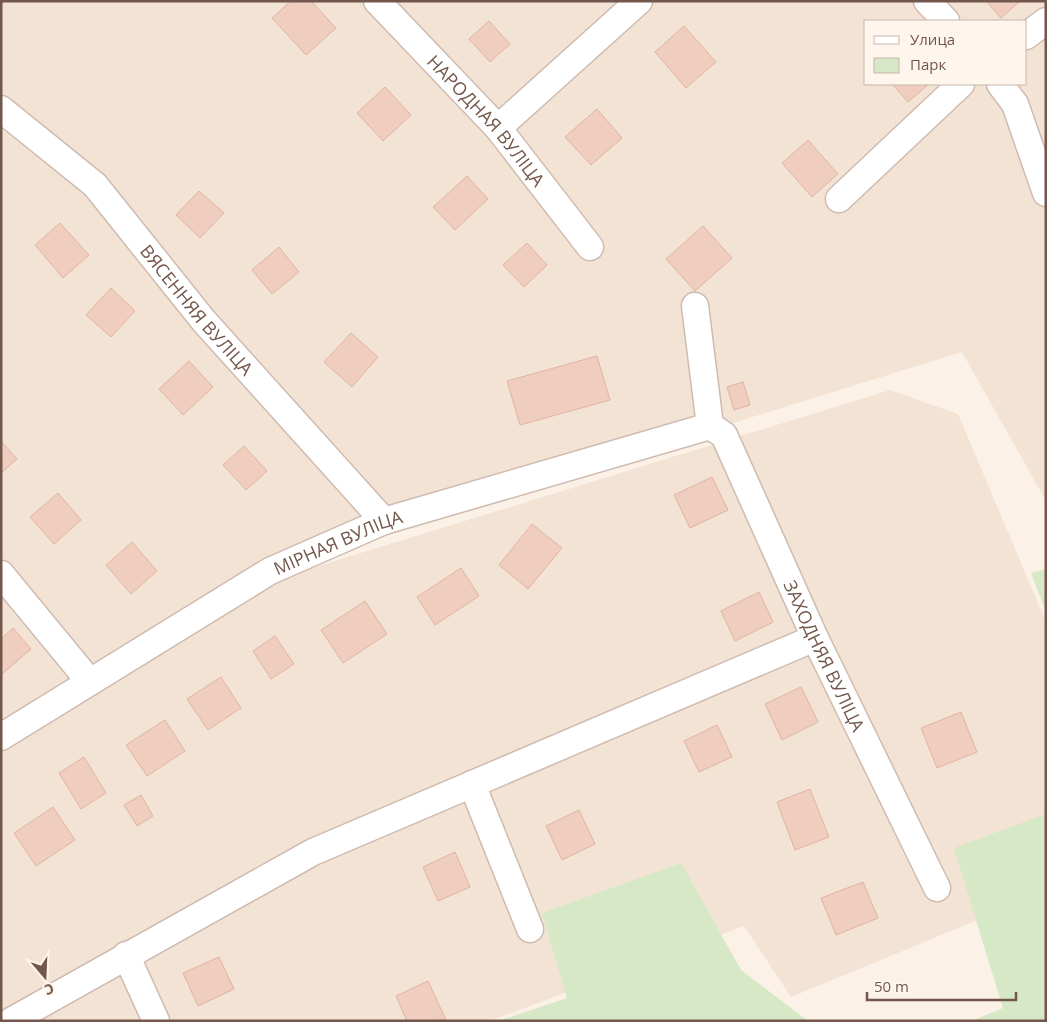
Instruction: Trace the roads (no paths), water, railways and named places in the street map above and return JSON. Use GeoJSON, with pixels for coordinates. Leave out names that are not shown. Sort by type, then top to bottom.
{"type":"FeatureCollection","features":[{"type":"Feature","properties":{"kind":"street","name":"НАРОДНАЯ ВУЛІЦА"},"geometry":{"type":"LineString","coordinates":[[377,1],[498,128],[590,247]]}},
{"type":"Feature","properties":{"kind":"street"},"geometry":{"type":"LineString","coordinates":[[498,128],[639,1]]}},
{"type":"Feature","properties":{"kind":"street"},"geometry":{"type":"LineString","coordinates":[[927,1],[945,20]]}},
{"type":"Feature","properties":{"kind":"street"},"geometry":{"type":"LineString","coordinates":[[1027,35],[1046,21]]}},
{"type":"Feature","properties":{"kind":"street"},"geometry":{"type":"LineString","coordinates":[[839,199],[960,85]]}},
{"type":"Feature","properties":{"kind":"street"},"geometry":{"type":"LineString","coordinates":[[1001,85],[1015,104],[1046,192]]}},
{"type":"Feature","properties":{"kind":"street","name":"ВЯСЕННЯЯ ВУЛІЦА"},"geometry":{"type":"LineString","coordinates":[[1,109],[95,185],[203,320],[384,521]]}},
{"type":"Feature","properties":{"kind":"street"},"geometry":{"type":"LineString","coordinates":[[694,306],[710,426]]}},
{"type":"Feature","properties":{"kind":"street","name":"МІРНАЯ ВУЛІЦА"},"geometry":{"type":"LineString","coordinates":[[1,737],[270,571],[384,521],[710,426]]}},
{"type":"Feature","properties":{"kind":"street","name":"ЗАХОДНЯЯ ВУЛІЦА"},"geometry":{"type":"LineString","coordinates":[[710,426],[724,435],[815,638],[937,888]]}},
{"type":"Feature","properties":{"kind":"street"},"geometry":{"type":"LineString","coordinates":[[1,574],[90,682]]}},
{"type":"Feature","properties":{"kind":"street"},"geometry":{"type":"LineString","coordinates":[[11,1021],[313,852],[815,638]]}},
{"type":"Feature","properties":{"kind":"street"},"geometry":{"type":"LineString","coordinates":[[472,784],[530,929]]}},
{"type":"Feature","properties":{"kind":"street"},"geometry":{"type":"LineString","coordinates":[[126,956],[156,1021]]}}]}
